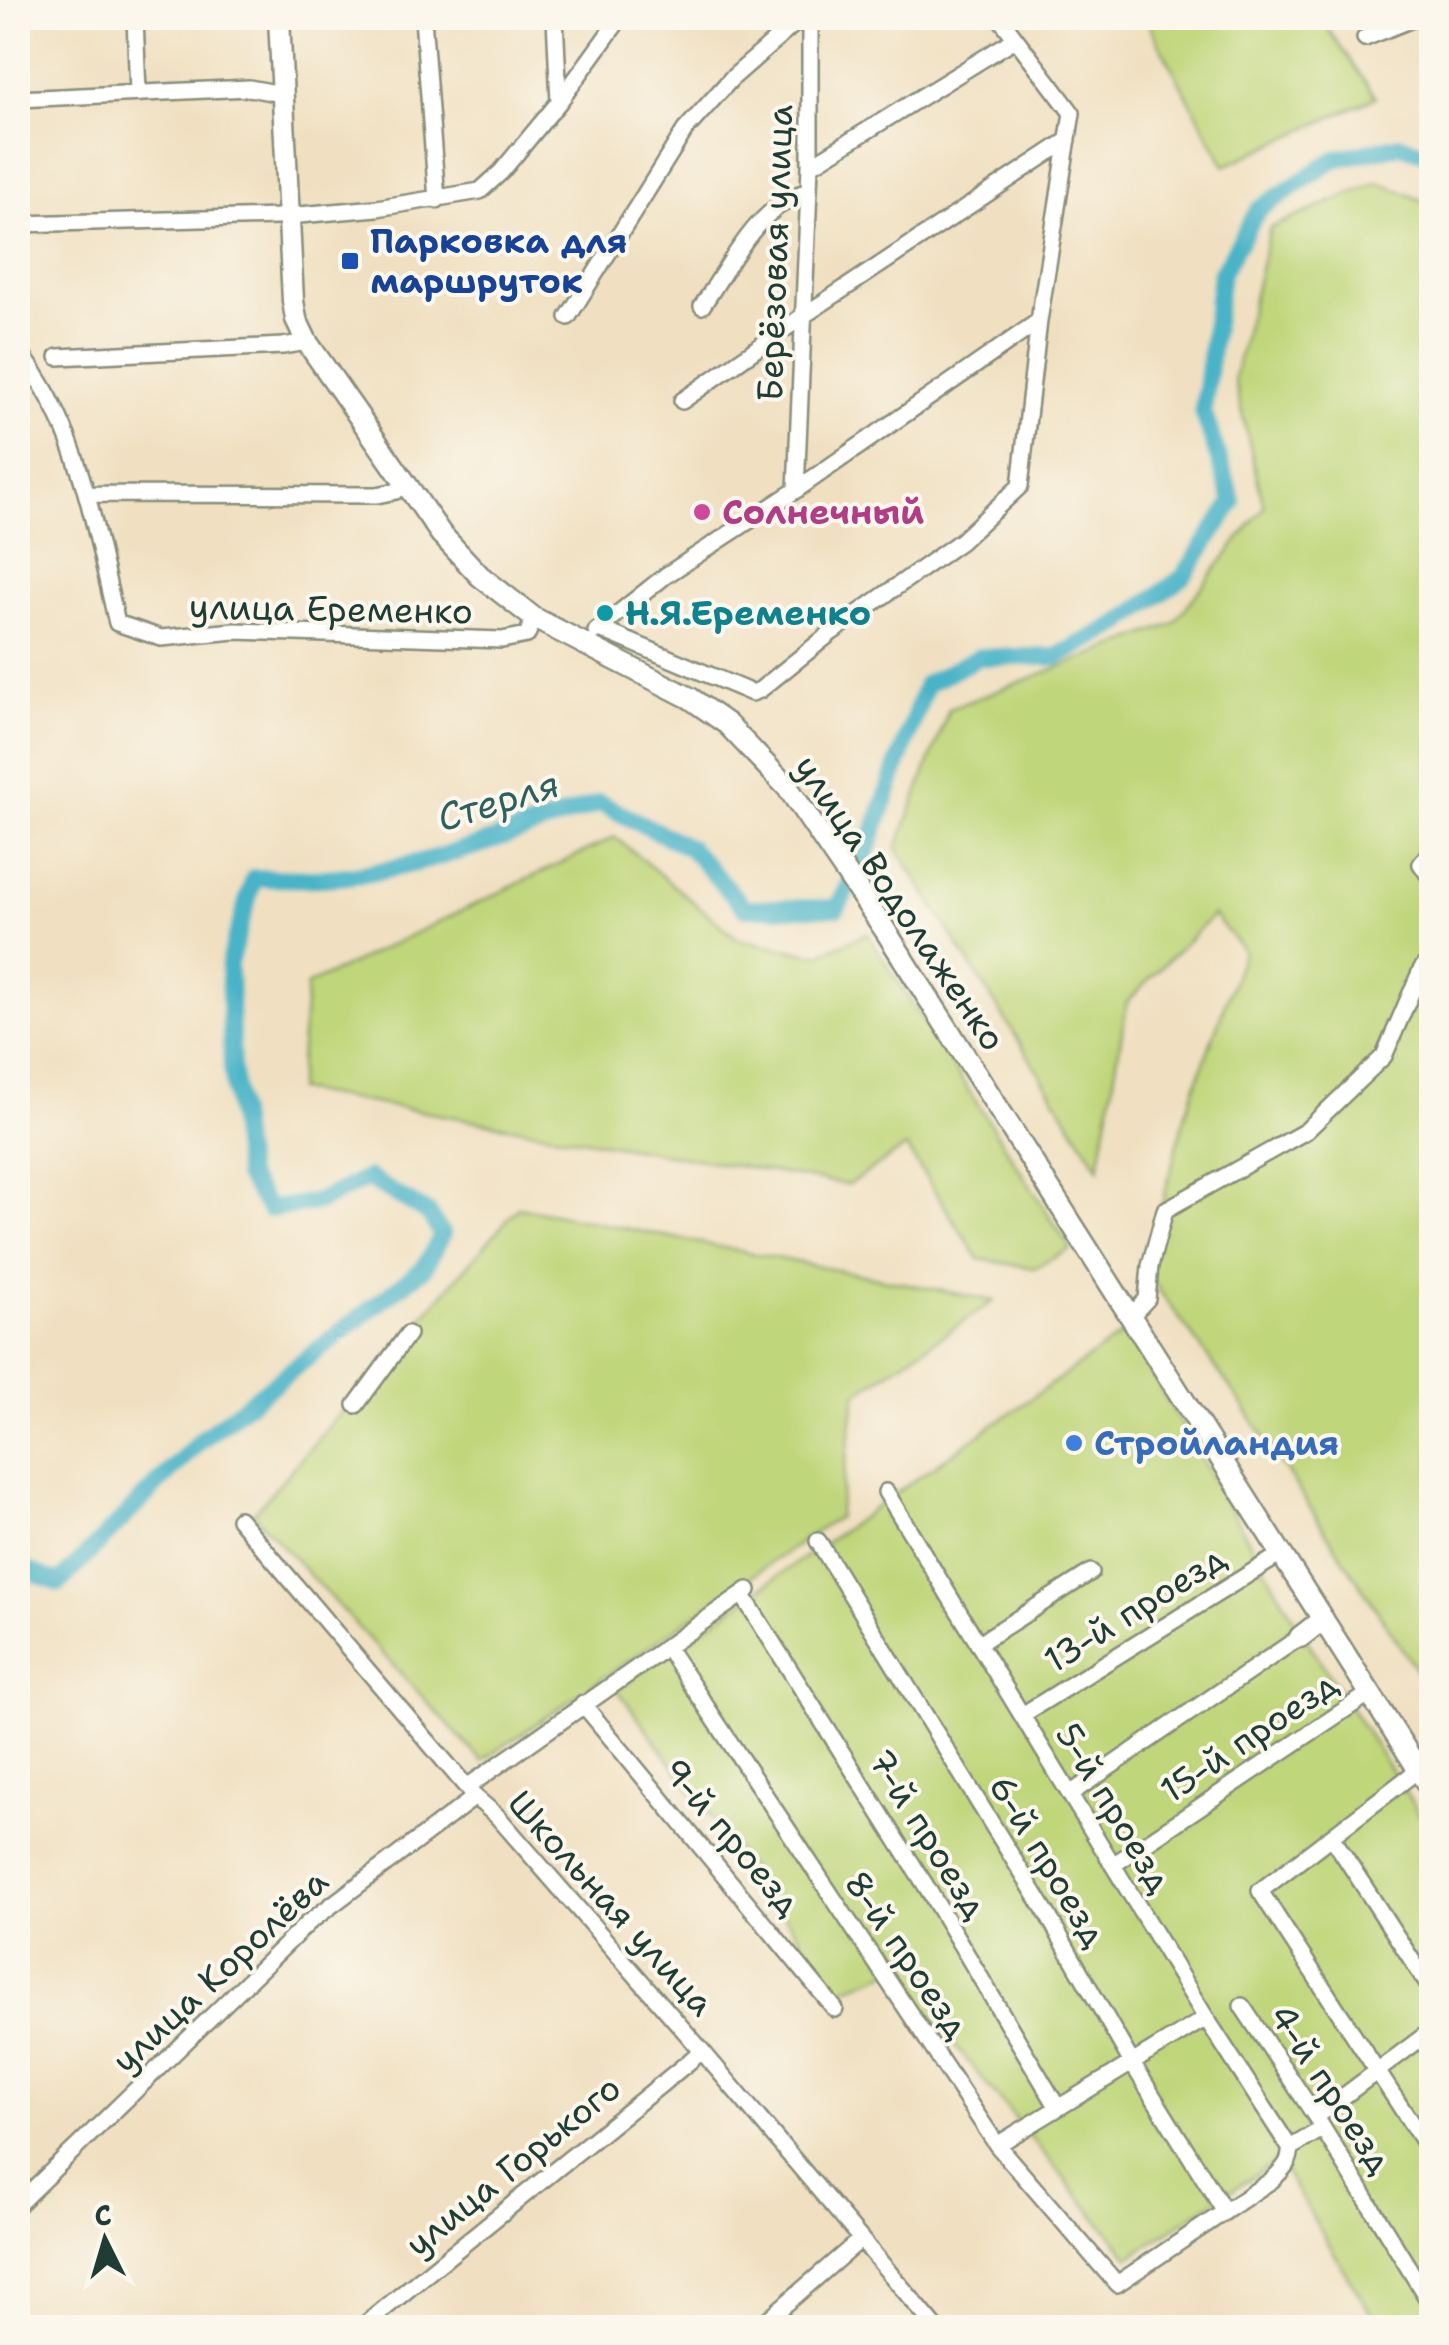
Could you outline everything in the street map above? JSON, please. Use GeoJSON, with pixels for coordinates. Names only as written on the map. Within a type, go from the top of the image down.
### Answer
{"type":"FeatureCollection","features":[{"type":"Feature","properties":{"kind":"main road","name":"улица Водолаженко"},"geometry":{"type":"LineString","coordinates":[[278,18],[293,301],[307,342],[441,534],[480,576],[534,618],[690,698],[727,724],[767,762],[886,930],[1432,1791]]}},
{"type":"Feature","properties":{"kind":"main road"},"geometry":{"type":"LineString","coordinates":[[1300,1637],[1323,1619]]}},
{"type":"Feature","properties":{"kind":"street"},"geometry":{"type":"LineString","coordinates":[[135,18],[138,94]]}},
{"type":"Feature","properties":{"kind":"street"},"geometry":{"type":"LineString","coordinates":[[423,18],[437,200]]}},
{"type":"Feature","properties":{"kind":"street"},"geometry":{"type":"LineString","coordinates":[[555,18],[559,102]]}},
{"type":"Feature","properties":{"kind":"street"},"geometry":{"type":"LineString","coordinates":[[18,224],[288,217],[437,200],[480,191],[501,172],[559,102],[620,18]]}},
{"type":"Feature","properties":{"kind":"street"},"geometry":{"type":"LineString","coordinates":[[568,317],[685,130],[731,79],[801,18]]}},
{"type":"Feature","properties":{"kind":"street","name":"Берёзовая улица"},"geometry":{"type":"LineString","coordinates":[[796,490],[810,166],[810,18]]}},
{"type":"Feature","properties":{"kind":"street"},"geometry":{"type":"LineString","coordinates":[[600,629],[752,693],[961,541],[1020,486],[1039,321],[1072,114],[1000,18]]}},
{"type":"Feature","properties":{"kind":"street"},"geometry":{"type":"LineString","coordinates":[[1365,38],[1415,18]]}},
{"type":"Feature","properties":{"kind":"street"},"geometry":{"type":"LineString","coordinates":[[810,166],[1015,39]]}},
{"type":"Feature","properties":{"kind":"street"},"geometry":{"type":"LineString","coordinates":[[18,99],[249,88],[282,94]]}},
{"type":"Feature","properties":{"kind":"street"},"geometry":{"type":"LineString","coordinates":[[682,401],[1068,140]]}},
{"type":"Feature","properties":{"kind":"street"},"geometry":{"type":"LineString","coordinates":[[702,306],[767,212],[794,195],[809,191]]}},
{"type":"Feature","properties":{"kind":"street"},"geometry":{"type":"LineString","coordinates":[[580,643],[665,576],[1039,321]]}},
{"type":"Feature","properties":{"kind":"street"},"geometry":{"type":"LineString","coordinates":[[58,357],[307,342]]}},
{"type":"Feature","properties":{"kind":"street"},"geometry":{"type":"LineString","coordinates":[[18,350],[35,371],[62,426],[87,494],[377,495],[406,484]]}},
{"type":"Feature","properties":{"kind":"street","name":"улица Еременко"},"geometry":{"type":"LineString","coordinates":[[87,494],[117,624],[161,638],[235,631],[502,640],[527,635],[534,618]]}},
{"type":"Feature","properties":{"kind":"street"},"geometry":{"type":"LineString","coordinates":[[1432,850],[1421,864],[1432,880]]}},
{"type":"Feature","properties":{"kind":"street"},"geometry":{"type":"LineString","coordinates":[[1130,1316],[1147,1299],[1150,1266],[1165,1210],[1306,1131],[1384,1056],[1421,970],[1432,956]]}},
{"type":"Feature","properties":{"kind":"street"},"geometry":{"type":"LineString","coordinates":[[356,1406],[408,1334]]}},
{"type":"Feature","properties":{"kind":"street","name":"5-й проезд"},"geometry":{"type":"LineString","coordinates":[[886,1492],[1290,2152]]}},
{"type":"Feature","properties":{"kind":"street","name":"Школьная улица"},"geometry":{"type":"LineString","coordinates":[[239,1519],[471,1792],[497,1816],[702,2051],[936,2328]]}},
{"type":"Feature","properties":{"kind":"street","name":"6-й проезд"},"geometry":{"type":"LineString","coordinates":[[818,1541],[1225,2212]]}},
{"type":"Feature","properties":{"kind":"street","name":"13-й проезд"},"geometry":{"type":"LineString","coordinates":[[1022,1715],[1280,1554]]}},
{"type":"Feature","properties":{"kind":"street"},"geometry":{"type":"LineString","coordinates":[[978,1644],[1091,1572]]}},
{"type":"Feature","properties":{"kind":"street","name":"улица Королёва"},"geometry":{"type":"LineString","coordinates":[[18,2204],[308,1923],[583,1704],[745,1592]]}},
{"type":"Feature","properties":{"kind":"street","name":"7-й проезд"},"geometry":{"type":"LineString","coordinates":[[745,1592],[1058,2108]]}},
{"type":"Feature","properties":{"kind":"street"},"geometry":{"type":"LineString","coordinates":[[1070,1794],[1300,1637]]}},
{"type":"Feature","properties":{"kind":"street","name":"8-й проезд"},"geometry":{"type":"LineString","coordinates":[[666,1646],[997,2144],[1118,2284],[1225,2212]]}},
{"type":"Feature","properties":{"kind":"street","name":"15-й проезд"},"geometry":{"type":"LineString","coordinates":[[1113,1864],[1370,1693]]}},
{"type":"Feature","properties":{"kind":"street","name":"9-й проезд"},"geometry":{"type":"LineString","coordinates":[[583,1704],[835,2009]]}},
{"type":"Feature","properties":{"kind":"street"},"geometry":{"type":"LineString","coordinates":[[1418,1770],[1260,1891],[1432,2155]]}},
{"type":"Feature","properties":{"kind":"street"},"geometry":{"type":"LineString","coordinates":[[1332,1838],[1432,1991]]}},
{"type":"Feature","properties":{"kind":"street","name":"4-й проезд"},"geometry":{"type":"LineString","coordinates":[[1242,2006],[1432,2306]]}},
{"type":"Feature","properties":{"kind":"street"},"geometry":{"type":"LineString","coordinates":[[997,2144],[1206,2018]]}},
{"type":"Feature","properties":{"kind":"street"},"geometry":{"type":"LineString","coordinates":[[1225,2212],[1272,2180],[1290,2152],[1319,2123],[1378,2070],[1432,2030]]}},
{"type":"Feature","properties":{"kind":"street","name":"улица Горького"},"geometry":{"type":"LineString","coordinates":[[362,2328],[502,2210],[568,2162],[702,2051]]}},
{"type":"Feature","properties":{"kind":"street"},"geometry":{"type":"LineString","coordinates":[[758,2328],[861,2239]]}},
{"type":"Feature","properties":{"kind":"green space"},"geometry":{"type":"Polygon","coordinates":[[[1159,18],[1320,18],[1376,97],[1225,166],[1148,23],[1159,18]]]}},
{"type":"Feature","properties":{"kind":"green space"},"geometry":{"type":"Polygon","coordinates":[[[1378,182],[1431,204],[1431,1693],[1243,1405],[1145,1271],[1186,1112],[1244,951],[1213,915],[1127,1002],[1099,1168],[897,848],[949,709],[1173,624],[1264,507],[1234,378],[1270,228],[1378,182]]]}},
{"type":"Feature","properties":{"kind":"green space"},"geometry":{"type":"Polygon","coordinates":[[[615,837],[738,939],[817,955],[867,933],[1071,1249],[1034,1268],[979,1259],[906,1147],[848,1185],[297,1090],[307,985],[615,837]]]}},
{"type":"Feature","properties":{"kind":"green space"},"geometry":{"type":"Polygon","coordinates":[[[518,1207],[994,1301],[856,1394],[838,1517],[482,1761],[253,1514],[518,1207]]]}},
{"type":"Feature","properties":{"kind":"green space"},"geometry":{"type":"Polygon","coordinates":[[[1127,1331],[1303,1634],[1431,1832],[1431,2327],[1379,2327],[1278,2160],[1129,2257],[893,1970],[840,1991],[617,1689],[1127,1331]]]}},
{"type":"Feature","properties":{"kind":"waterway","name":"Стерля"},"geometry":{"type":"LineString","coordinates":[[18,1567],[59,1583],[202,1439],[424,1268],[442,1235],[429,1214],[368,1178],[317,1202],[269,1209],[246,1176],[232,1068],[229,963],[254,878],[336,877],[410,865],[600,803],[690,848],[745,908],[837,908],[866,855],[926,684],[979,657],[1056,657],[1120,623],[1183,577],[1233,502],[1203,411],[1221,274],[1258,210],[1335,159],[1400,145],[1432,155]]}},
{"type":"Feature","properties":{"kind":"place","name":"Парковка для маршруток"},"geometry":{"type":"Point","coordinates":[350,261]}},
{"type":"Feature","properties":{"kind":"place","name":"Солнечный"},"geometry":{"type":"Point","coordinates":[702,512]}},
{"type":"Feature","properties":{"kind":"place","name":"Н.Я.Еременко"},"geometry":{"type":"Point","coordinates":[605,613]}},
{"type":"Feature","properties":{"kind":"place","name":"Стройландия"},"geometry":{"type":"Point","coordinates":[1074,1443]}}]}
